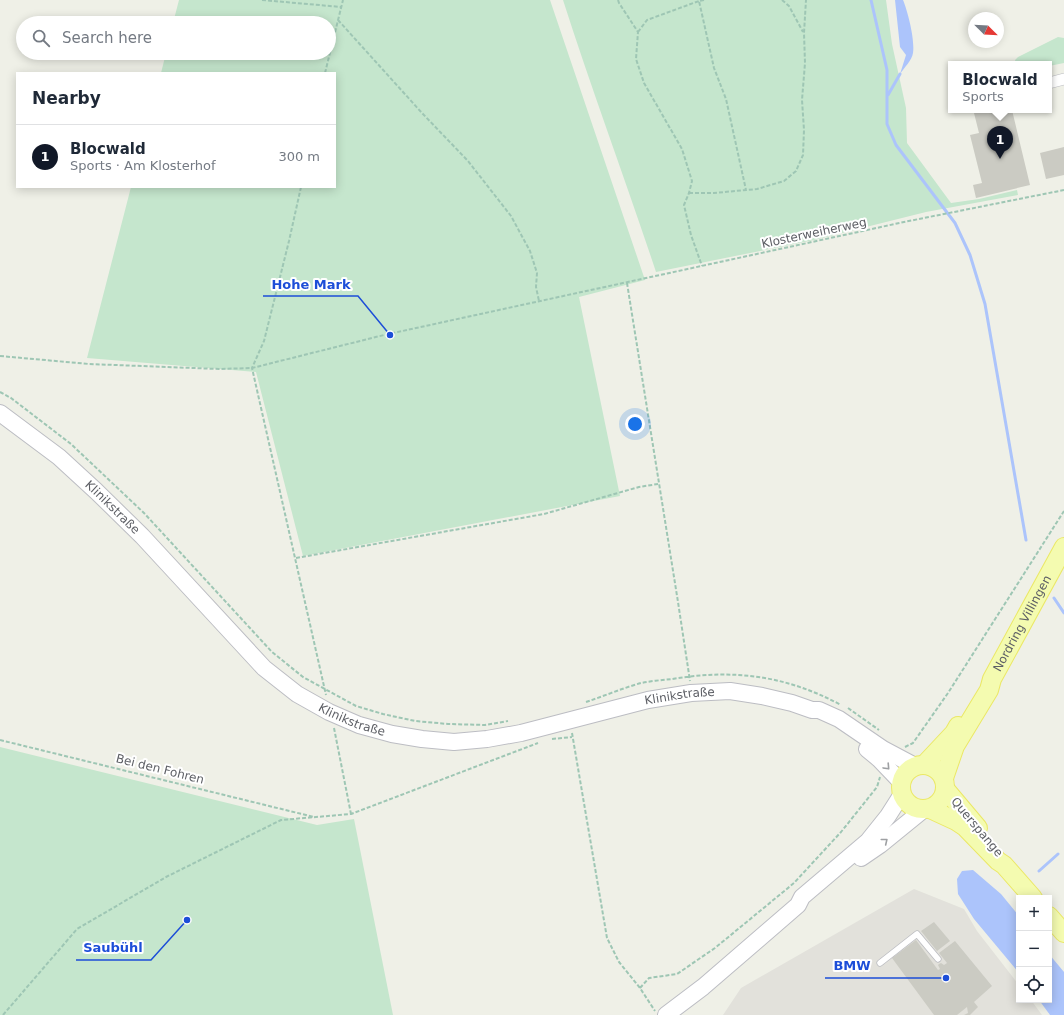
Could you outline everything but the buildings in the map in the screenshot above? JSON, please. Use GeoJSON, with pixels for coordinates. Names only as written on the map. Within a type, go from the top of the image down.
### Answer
{"type":"FeatureCollection","features":[{"type":"Feature","properties":{"kind":"main road","name":"Nordring Villingen"},"geometry":{"type":"LineString","coordinates":[[945,784],[955,746],[989,690],[992,679],[1064,547]]}},
{"type":"Feature","properties":{"kind":"main road","name":"Nordring Villingen"},"geometry":{"type":"LineString","coordinates":[[919,765],[954,733],[982,686],[992,679]]}},
{"type":"Feature","properties":{"kind":"main road"},"geometry":{"type":"LineString","coordinates":[[919,765],[936,768],[941,773],[945,784],[941,802],[926,809],[910,805],[905,800],[902,788],[904,776],[909,770],[919,765]]}},
{"type":"Feature","properties":{"kind":"main road","name":"Querspange"},"geometry":{"type":"LineString","coordinates":[[945,784],[965,814],[1004,857],[1004,865]]}},
{"type":"Feature","properties":{"kind":"main road","name":"Querspange"},"geometry":{"type":"LineString","coordinates":[[926,809],[956,821],[965,828],[998,861],[1004,865],[1030,895]]}},
{"type":"Feature","properties":{"kind":"main road"},"geometry":{"type":"LineString","coordinates":[[1052,919],[1064,933]]}},
{"type":"Feature","properties":{"kind":"street"},"geometry":{"type":"LineString","coordinates":[[1052,82],[1064,79]]}},
{"type":"Feature","properties":{"kind":"street","name":"Klinikstraße"},"geometry":{"type":"LineString","coordinates":[[0,412],[58,457],[101,496],[142,536],[264,668],[297,694],[329,712],[359,725],[392,734],[422,739],[454,742],[487,740],[521,733],[648,700],[691,694],[730,691],[762,696],[785,701],[812,710],[819,710],[839,719],[883,749],[919,765]]}},
{"type":"Feature","properties":{"kind":"street","name":"Klinikstraße"},"geometry":{"type":"LineString","coordinates":[[812,710],[815,715],[844,731],[879,759],[902,788]]}},
{"type":"Feature","properties":{"kind":"street"},"geometry":{"type":"LineString","coordinates":[[666,1015],[703,987],[798,905],[802,897],[868,841],[888,816],[902,788]]}},
{"type":"Feature","properties":{"kind":"street"},"geometry":{"type":"LineString","coordinates":[[798,905],[806,904],[860,859],[926,809]]}},
{"type":"Feature","properties":{"kind":"lane"},"geometry":{"type":"LineString","coordinates":[[880,963],[917,934],[938,959]]}},
{"type":"Feature","properties":{"kind":"path"},"geometry":{"type":"LineString","coordinates":[[262,0],[341,7]]}},
{"type":"Feature","properties":{"kind":"path"},"geometry":{"type":"LineString","coordinates":[[336,28],[343,0]]}},
{"type":"Feature","properties":{"kind":"path"},"geometry":{"type":"LineString","coordinates":[[618,0],[638,32]]}},
{"type":"Feature","properties":{"kind":"path"},"geometry":{"type":"LineString","coordinates":[[699,0],[714,68],[726,99],[746,190]]}},
{"type":"Feature","properties":{"kind":"path"},"geometry":{"type":"LineString","coordinates":[[702,266],[691,235],[684,205],[692,181],[682,149],[644,83],[636,59],[638,32],[647,20],[699,0],[704,0]]}},
{"type":"Feature","properties":{"kind":"path"},"geometry":{"type":"LineString","coordinates":[[782,0],[789,6],[804,33]]}},
{"type":"Feature","properties":{"kind":"path"},"geometry":{"type":"LineString","coordinates":[[689,193],[714,193],[757,189],[784,181],[796,171],[803,155],[804,130],[802,100],[806,0]]}},
{"type":"Feature","properties":{"kind":"path"},"geometry":{"type":"LineString","coordinates":[[338,20],[422,114],[468,161],[511,216],[530,251],[537,273],[536,287],[539,302]]}},
{"type":"Feature","properties":{"kind":"path"},"geometry":{"type":"LineString","coordinates":[[325,72],[328,60]]}},
{"type":"Feature","properties":{"kind":"path"},"geometry":{"type":"LineString","coordinates":[[301,188],[264,341],[252,368],[325,690]]}},
{"type":"Feature","properties":{"kind":"path","name":"Klosterweiherweg"},"geometry":{"type":"LineString","coordinates":[[0,356],[89,364],[219,369],[252,368],[384,335],[1064,190]]}},
{"type":"Feature","properties":{"kind":"path"},"geometry":{"type":"LineString","coordinates":[[627,283],[689,673]]}},
{"type":"Feature","properties":{"kind":"path"},"geometry":{"type":"LineString","coordinates":[[0,392],[11,398],[70,444],[144,513],[272,652],[303,677],[356,706],[382,714],[414,721],[486,725],[509,721]]}},
{"type":"Feature","properties":{"kind":"path"},"geometry":{"type":"LineString","coordinates":[[296,558],[544,514],[638,487],[658,484]]}},
{"type":"Feature","properties":{"kind":"path"},"geometry":{"type":"LineString","coordinates":[[900,750],[913,743],[948,693],[1064,511]]}},
{"type":"Feature","properties":{"kind":"path"},"geometry":{"type":"LineString","coordinates":[[546,740],[572,737],[608,938],[619,962],[640,988],[658,1015]]}},
{"type":"Feature","properties":{"kind":"path","name":"Bei den Fohren"},"geometry":{"type":"LineString","coordinates":[[0,740],[315,817]]}},
{"type":"Feature","properties":{"kind":"path"},"geometry":{"type":"LineString","coordinates":[[337,740],[351,814]]}},
{"type":"Feature","properties":{"kind":"path"},"geometry":{"type":"LineString","coordinates":[[3,1015],[77,929],[166,877],[281,820],[351,814],[539,742]]}},
{"type":"Feature","properties":{"kind":"path"},"geometry":{"type":"LineString","coordinates":[[640,988],[649,978],[676,974],[715,948],[794,883],[846,826],[876,787],[881,772]]}},
{"type":"Feature","properties":{"kind":"shaded area"},"geometry":{"type":"Polygon","coordinates":[[[914,889],[964,909],[977,931],[1016,981],[1016,1003],[1033,1003],[1042,1015],[723,1015],[741,988],[914,889]]]}},
{"type":"Feature","properties":{"kind":"green space"},"geometry":{"type":"Polygon","coordinates":[[[179,0],[550,0],[645,280],[579,297],[620,496],[303,556],[256,372],[87,358],[131,188],[336,188],[336,72],[161,72],[164,60],[336,60],[336,16],[175,16],[179,0]]]}},
{"type":"Feature","properties":{"kind":"green space"},"geometry":{"type":"Polygon","coordinates":[[[563,0],[886,0],[892,44],[906,108],[907,143],[951,203],[979,199],[1017,190],[1018,195],[926,212],[814,240],[656,272],[563,0]]]}},
{"type":"Feature","properties":{"kind":"green space"},"geometry":{"type":"Polygon","coordinates":[[[1058,37],[1064,38],[1064,63],[1052,65],[1052,61],[1015,61],[1018,57],[1058,37]]]}},
{"type":"Feature","properties":{"kind":"green space"},"geometry":{"type":"Polygon","coordinates":[[[0,747],[317,825],[354,819],[393,1015],[0,1015],[0,747]]]}},
{"type":"Feature","properties":{"kind":"water"},"geometry":{"type":"Polygon","coordinates":[[[895,0],[903,0],[909,19],[913,41],[912,56],[900,74],[906,55],[900,47],[895,0]]]}},
{"type":"Feature","properties":{"kind":"water"},"geometry":{"type":"Polygon","coordinates":[[[973,870],[1001,894],[1016,912],[1016,969],[974,919],[958,894],[957,879],[962,871],[973,870]]]}},
{"type":"Feature","properties":{"kind":"water"},"geometry":{"type":"Polygon","coordinates":[[[1052,958],[1064,972],[1064,1015],[1050,1015],[1041,1003],[1052,1003],[1052,958]]]}},
{"type":"Feature","properties":{"kind":"waterway"},"geometry":{"type":"LineString","coordinates":[[871,0],[887,70],[887,124],[896,145],[955,223],[970,255],[985,304],[1026,540]]}},
{"type":"Feature","properties":{"kind":"waterway"},"geometry":{"type":"LineString","coordinates":[[888,95],[900,74]]}},
{"type":"Feature","properties":{"kind":"waterway"},"geometry":{"type":"LineString","coordinates":[[1054,598],[1064,613]]}},
{"type":"Feature","properties":{"kind":"waterway"},"geometry":{"type":"LineString","coordinates":[[1039,871],[1058,854]]}},
{"type":"Feature","properties":{"kind":"place","name":"Blocwald"},"geometry":{"type":"Point","coordinates":[1000,159]}},
{"type":"Feature","properties":{"kind":"place","name":"Hohe Mark"},"geometry":{"type":"Point","coordinates":[390,335]}},
{"type":"Feature","properties":{"kind":"place","name":"Saubühl"},"geometry":{"type":"Point","coordinates":[187,920]}},
{"type":"Feature","properties":{"kind":"place","name":"BMW"},"geometry":{"type":"Point","coordinates":[946,978]}}]}
